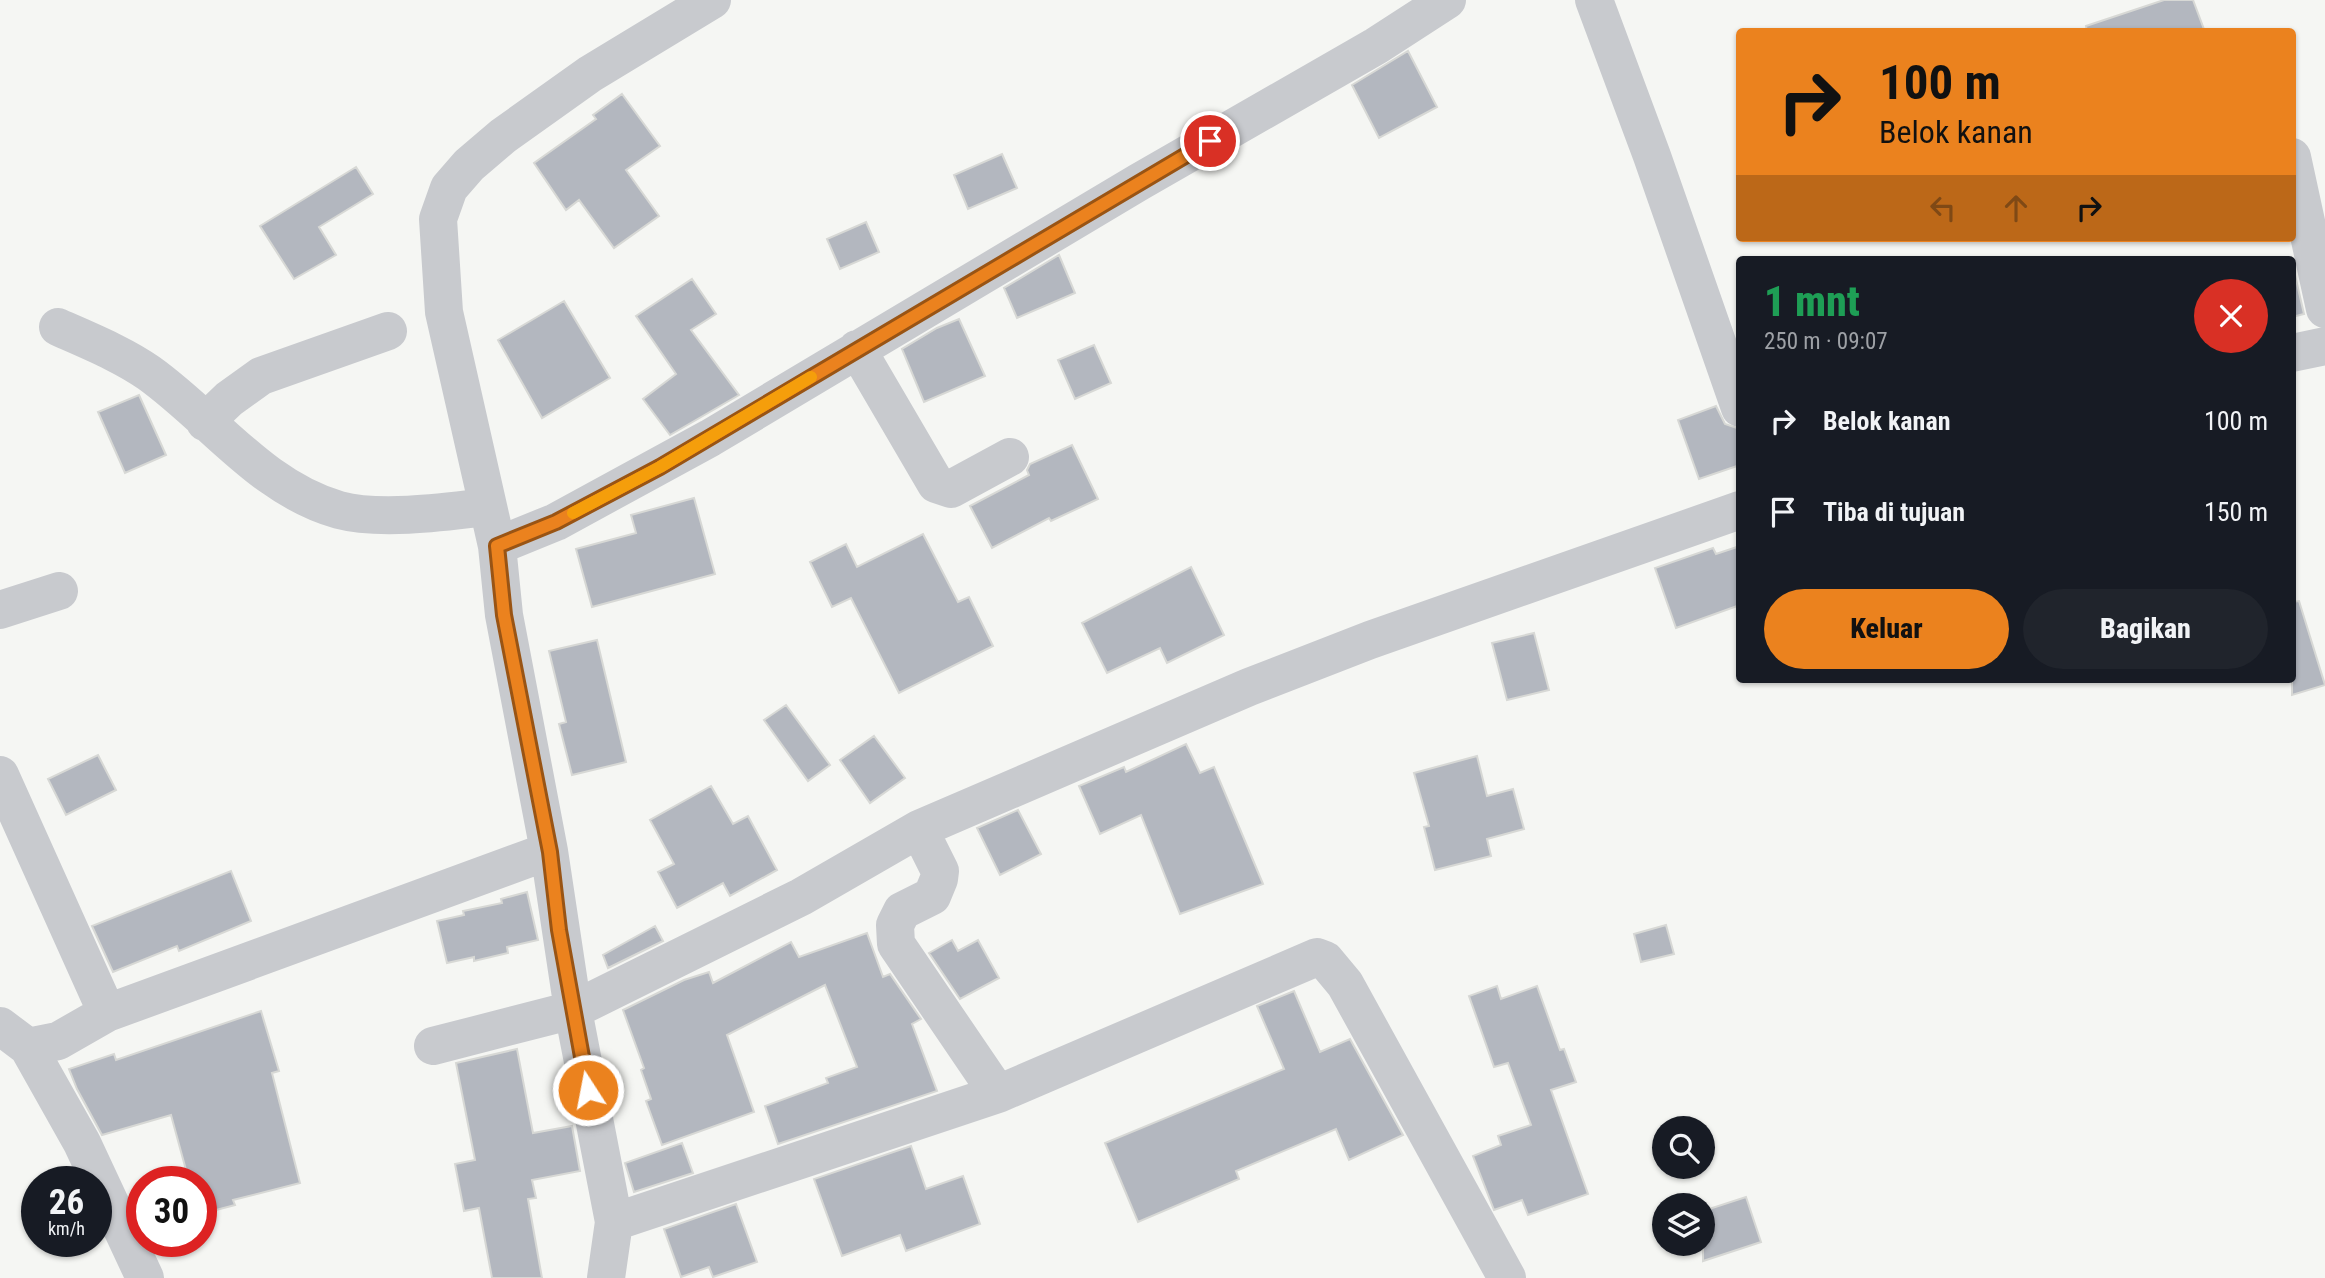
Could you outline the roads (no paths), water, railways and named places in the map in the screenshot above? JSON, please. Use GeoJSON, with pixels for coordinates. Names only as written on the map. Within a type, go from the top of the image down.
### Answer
{"type":"FeatureCollection","features":[{"type":"Feature","properties":{"kind":"street"},"geometry":{"type":"LineString","coordinates":[[606,1278],[614,1222],[573,1010],[550,852],[504,615],[497,546],[444,312],[438,219],[449,188],[469,165],[503,136],[590,74],[712,0]]}},
{"type":"Feature","properties":{"kind":"street"},"geometry":{"type":"LineString","coordinates":[[497,546],[556,522],[660,467],[1376,46],[1447,0]]}},
{"type":"Feature","properties":{"kind":"street"},"geometry":{"type":"LineString","coordinates":[[1594,0],[1736,397]]}},
{"type":"Feature","properties":{"kind":"street"},"geometry":{"type":"LineString","coordinates":[[2296,175],[2325,309]]}},
{"type":"Feature","properties":{"kind":"street"},"geometry":{"type":"LineString","coordinates":[[58,327],[149,373],[258,466],[297,493],[339,510],[372,516],[488,506]]}},
{"type":"Feature","properties":{"kind":"street"},"geometry":{"type":"LineString","coordinates":[[205,422],[229,399],[261,376],[388,331]]}},
{"type":"Feature","properties":{"kind":"street"},"geometry":{"type":"LineString","coordinates":[[2296,352],[2325,346]]}},
{"type":"Feature","properties":{"kind":"street"},"geometry":{"type":"LineString","coordinates":[[857,349],[936,484],[951,489],[1010,457]]}},
{"type":"Feature","properties":{"kind":"street"},"geometry":{"type":"LineString","coordinates":[[433,1046],[573,1010],[801,897],[919,829],[1249,687],[1370,640],[1736,511]]}},
{"type":"Feature","properties":{"kind":"street"},"geometry":{"type":"LineString","coordinates":[[0,610],[58,591]]}},
{"type":"Feature","properties":{"kind":"street"},"geometry":{"type":"LineString","coordinates":[[0,775],[107,1013]]}},
{"type":"Feature","properties":{"kind":"street"},"geometry":{"type":"LineString","coordinates":[[919,829],[940,871],[939,879],[932,896],[902,911],[895,925],[896,944],[998,1094]]}},
{"type":"Feature","properties":{"kind":"street"},"geometry":{"type":"LineString","coordinates":[[14,1036],[58,1041],[107,1013],[550,852]]}},
{"type":"Feature","properties":{"kind":"street"},"geometry":{"type":"LineString","coordinates":[[614,1222],[998,1094],[1317,957],[1325,960],[1345,984],[1507,1278]]}},
{"type":"Feature","properties":{"kind":"street"},"geometry":{"type":"LineString","coordinates":[[14,1036],[82,1143],[145,1278]]}}]}
